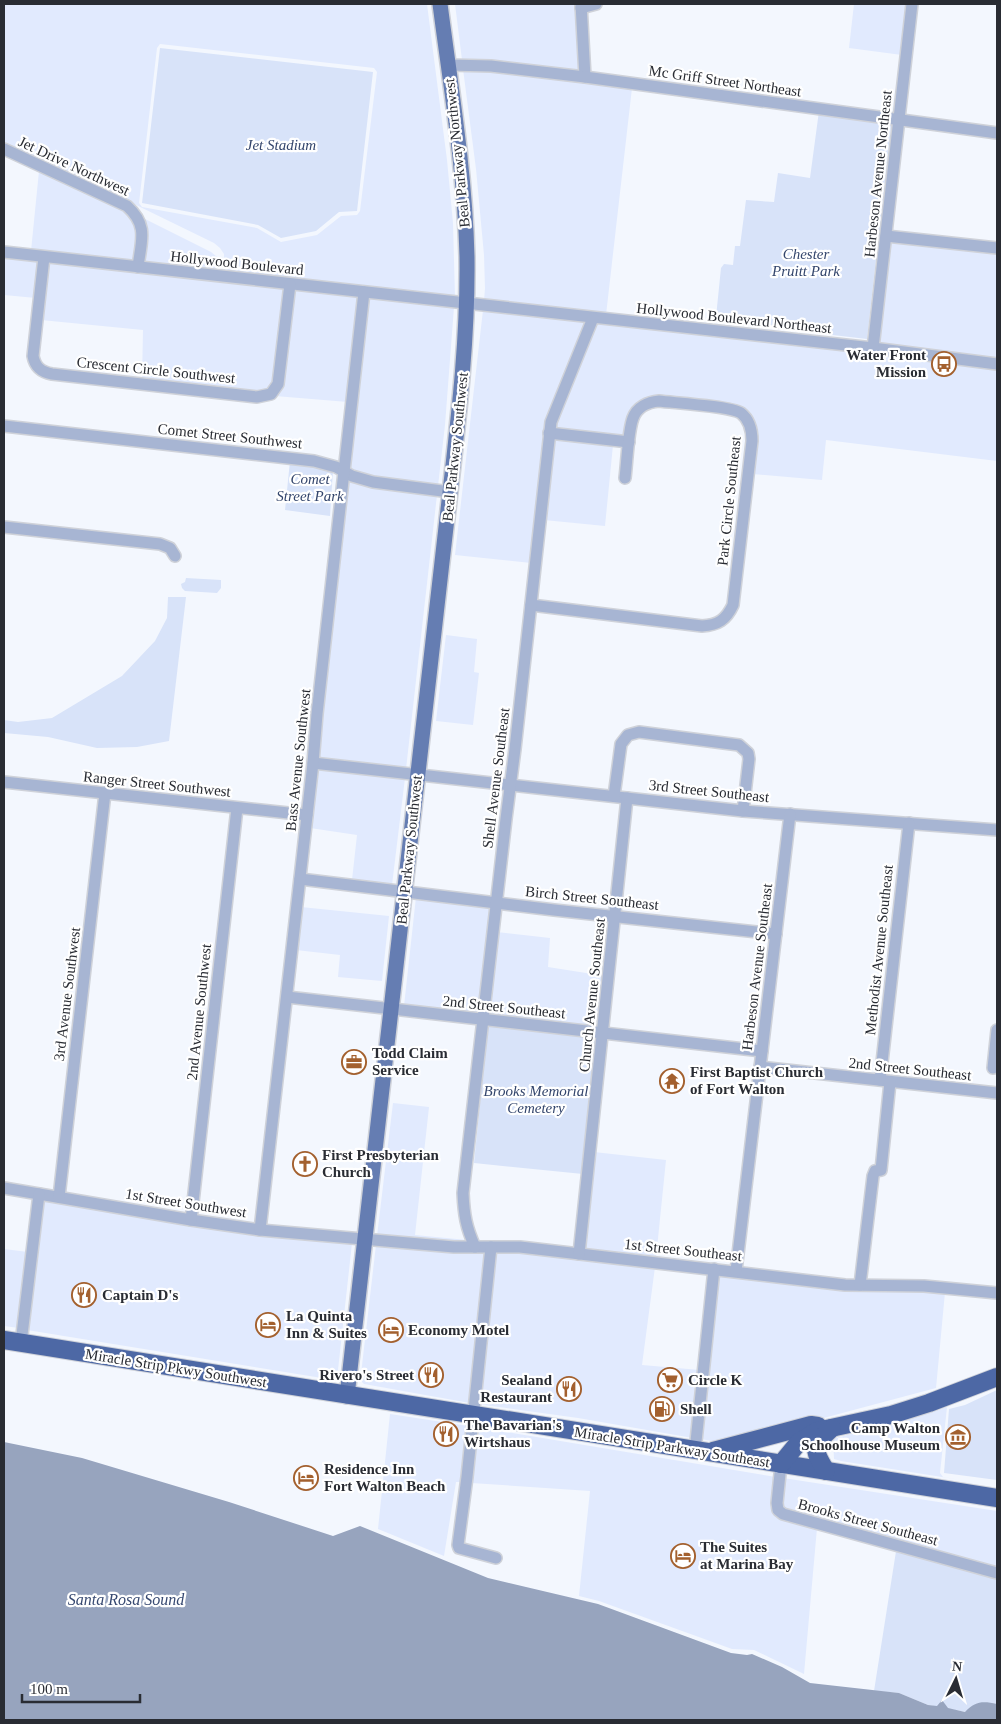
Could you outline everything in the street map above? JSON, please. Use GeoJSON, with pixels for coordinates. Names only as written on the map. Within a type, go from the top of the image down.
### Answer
{"type":"FeatureCollection","features":[{"type":"Feature","properties":{"kind":"highway","name":"Miracle Strip Pkwy Southwest"},"geometry":{"type":"LineString","coordinates":[[12,1341],[347,1396]]}},
{"type":"Feature","properties":{"kind":"highway"},"geometry":{"type":"LineString","coordinates":[[781,1464],[804,1439],[817,1431],[891,1415],[997,1378]]}},
{"type":"Feature","properties":{"kind":"highway","name":"Miracle Strip Parkway Southeast"},"geometry":{"type":"LineString","coordinates":[[347,1396],[997,1498]]}},
{"type":"Feature","properties":{"kind":"highway"},"geometry":{"type":"LineString","coordinates":[[701,1452],[811,1425],[834,1427]]}},
{"type":"Feature","properties":{"kind":"highway"},"geometry":{"type":"LineString","coordinates":[[826,1471],[818,1458],[816,1445],[834,1427]]}},
{"type":"Feature","properties":{"kind":"main road","name":"Beal Parkway Northwest"},"geometry":{"type":"LineString","coordinates":[[440,4],[466,222],[466,304]]}},
{"type":"Feature","properties":{"kind":"main road","name":"Beal Parkway Southwest"},"geometry":{"type":"LineString","coordinates":[[347,1396],[463,377],[466,304]]}},
{"type":"Feature","properties":{"kind":"street"},"geometry":{"type":"LineString","coordinates":[[585,77],[581,6],[596,4]]}},
{"type":"Feature","properties":{"kind":"street","name":"Harbeson Avenue Northeast"},"geometry":{"type":"LineString","coordinates":[[873,348],[912,4]]}},
{"type":"Feature","properties":{"kind":"street","name":"Mc Griff Street Northeast"},"geometry":{"type":"LineString","coordinates":[[448,65],[491,66],[585,77],[997,133]]}},
{"type":"Feature","properties":{"kind":"street","name":"Jet Drive Northwest"},"geometry":{"type":"LineString","coordinates":[[4,149],[127,206],[135,214],[142,226],[138,267]]}},
{"type":"Feature","properties":{"kind":"street"},"geometry":{"type":"LineString","coordinates":[[886,236],[997,248]]}},
{"type":"Feature","properties":{"kind":"street","name":"Hollywood Boulevard"},"geometry":{"type":"LineString","coordinates":[[4,252],[466,304]]}},
{"type":"Feature","properties":{"kind":"street","name":"Crescent Circle Southwest"},"geometry":{"type":"LineString","coordinates":[[44,257],[33,356],[40,370],[52,374],[257,397],[271,394],[278,384],[290,284]]}},
{"type":"Feature","properties":{"kind":"street","name":"Bass Avenue Southwest"},"geometry":{"type":"LineString","coordinates":[[260,1230],[364,292]]}},
{"type":"Feature","properties":{"kind":"street","name":"Hollywood Boulevard Northeast"},"geometry":{"type":"LineString","coordinates":[[466,304],[873,348],[997,364]]}},
{"type":"Feature","properties":{"kind":"street","name":"Shell Avenue Southeast"},"geometry":{"type":"LineString","coordinates":[[475,1247],[466,1229],[463,1193],[551,422],[593,318]]}},
{"type":"Feature","properties":{"kind":"street","name":"Park Circle Southeast"},"geometry":{"type":"LineString","coordinates":[[531,605],[702,626],[712,626],[720,622],[729,613],[733,605],[752,441],[752,431],[747,420],[740,413],[728,409],[652,401],[641,407],[633,417],[625,478]]}},
{"type":"Feature","properties":{"kind":"street","name":"Comet Street Southwest"},"geometry":{"type":"LineString","coordinates":[[4,426],[314,460],[336,467],[352,476],[373,482],[450,492]]}},
{"type":"Feature","properties":{"kind":"street"},"geometry":{"type":"LineString","coordinates":[[550,433],[629,442]]}},
{"type":"Feature","properties":{"kind":"street"},"geometry":{"type":"LineString","coordinates":[[4,527],[160,544],[170,548],[175,556]]}},
{"type":"Feature","properties":{"kind":"street"},"geometry":{"type":"LineString","coordinates":[[614,796],[621,744],[628,735],[639,732],[739,745],[748,753],[749,759],[744,811]]}},
{"type":"Feature","properties":{"kind":"street","name":"3rd Street Southeast"},"geometry":{"type":"LineString","coordinates":[[313,763],[744,811],[997,830]]}},
{"type":"Feature","properties":{"kind":"street","name":"Ranger Street Southwest"},"geometry":{"type":"LineString","coordinates":[[4,782],[307,815]]}},
{"type":"Feature","properties":{"kind":"street","name":"3rd Avenue Southwest"},"geometry":{"type":"LineString","coordinates":[[59,1197],[105,793]]}},
{"type":"Feature","properties":{"kind":"street","name":"Church Avenue Southeast"},"geometry":{"type":"LineString","coordinates":[[579,1254],[627,798]]}},
{"type":"Feature","properties":{"kind":"street","name":"2nd Avenue Southwest"},"geometry":{"type":"LineString","coordinates":[[191,1220],[237,808]]}},
{"type":"Feature","properties":{"kind":"street","name":"Harbeson Avenue Southeast"},"geometry":{"type":"LineString","coordinates":[[736,1271],[790,814]]}},
{"type":"Feature","properties":{"kind":"street","name":"Methodist Avenue Southeast"},"geometry":{"type":"LineString","coordinates":[[860,1285],[873,1176],[875,1171],[881,1170],[885,1081],[909,823]]}},
{"type":"Feature","properties":{"kind":"street","name":"Birch Street Southeast"},"geometry":{"type":"LineString","coordinates":[[300,879],[776,934]]}},
{"type":"Feature","properties":{"kind":"street","name":"2nd Street Southeast"},"geometry":{"type":"LineString","coordinates":[[287,997],[762,1051]]}},
{"type":"Feature","properties":{"kind":"street"},"geometry":{"type":"LineString","coordinates":[[993,1068],[997,1030]]}},
{"type":"Feature","properties":{"kind":"street","name":"2nd Street Southeast"},"geometry":{"type":"LineString","coordinates":[[760,1067],[997,1093]]}},
{"type":"Feature","properties":{"kind":"street","name":"1st Street Southwest"},"geometry":{"type":"LineString","coordinates":[[4,1188],[260,1230],[365,1240]]}},
{"type":"Feature","properties":{"kind":"street"},"geometry":{"type":"LineString","coordinates":[[12,1341],[39,1194]]}},
{"type":"Feature","properties":{"kind":"street","name":"1st Street Southeast"},"geometry":{"type":"LineString","coordinates":[[365,1240],[436,1246],[520,1247],[860,1285],[924,1286],[996,1293]]}},
{"type":"Feature","properties":{"kind":"street"},"geometry":{"type":"LineString","coordinates":[[491,1247],[458,1545],[459,1548],[465,1551],[496,1558]]}},
{"type":"Feature","properties":{"kind":"street"},"geometry":{"type":"LineString","coordinates":[[701,1452],[714,1269]]}},
{"type":"Feature","properties":{"kind":"street","name":"Brooks Street Southeast"},"geometry":{"type":"LineString","coordinates":[[781,1464],[776,1503],[778,1510],[783,1514],[997,1572]]}},
{"type":"Feature","properties":{"kind":"shaded area"},"geometry":{"type":"Polygon","coordinates":[[[4,4],[427,4],[453,223],[455,298],[224,272],[224,254],[214,243],[4,144],[4,4]],[[160,44],[157,48],[139,203],[142,207],[257,228],[281,242],[317,235],[341,216],[357,215],[360,211],[377,72],[374,68],[160,44]]]}},
{"type":"Feature","properties":{"kind":"shaded area"},"geometry":{"type":"Polygon","coordinates":[[[455,4],[577,4],[581,72],[491,61],[462,60],[455,4]]]}},
{"type":"Feature","properties":{"kind":"shaded area"},"geometry":{"type":"Polygon","coordinates":[[[854,4],[908,4],[902,55],[849,48],[854,4]]]}},
{"type":"Feature","properties":{"kind":"shaded area"},"geometry":{"type":"Polygon","coordinates":[[[463,69],[632,88],[606,315],[484,301],[484,255],[476,169],[463,69]]]}},
{"type":"Feature","properties":{"kind":"shaded area"},"geometry":{"type":"Polygon","coordinates":[[[39,171],[129,211],[211,252],[217,257],[217,271],[31,251],[39,171]]]}},
{"type":"Feature","properties":{"kind":"shaded area"},"geometry":{"type":"Polygon","coordinates":[[[889,241],[997,253],[997,360],[877,344],[889,241]]]}},
{"type":"Feature","properties":{"kind":"shaded area"},"geometry":{"type":"Polygon","coordinates":[[[4,257],[40,261],[36,298],[4,295],[4,257]]]}},
{"type":"Feature","properties":{"kind":"shaded area"},"geometry":{"type":"Polygon","coordinates":[[[47,262],[285,288],[274,383],[269,390],[257,392],[142,379],[143,330],[41,320],[47,262]]]}},
{"type":"Feature","properties":{"kind":"shaded area"},"geometry":{"type":"Polygon","coordinates":[[[293,289],[360,296],[348,402],[275,396],[293,289]]]}},
{"type":"Feature","properties":{"kind":"shaded area"},"geometry":{"type":"Polygon","coordinates":[[[368,297],[454,307],[445,425],[438,486],[374,477],[348,469],[368,297]]]}},
{"type":"Feature","properties":{"kind":"shaded area"},"geometry":{"type":"Polygon","coordinates":[[[483,310],[587,322],[554,400],[531,563],[455,555],[483,310]]]}},
{"type":"Feature","properties":{"kind":"shaded area"},"geometry":{"type":"Polygon","coordinates":[[[595,323],[872,353],[997,369],[997,461],[826,440],[822,480],[752,474],[750,417],[652,397],[626,437],[554,429],[595,323]]]}},
{"type":"Feature","properties":{"kind":"shaded area"},"geometry":{"type":"Polygon","coordinates":[[[553,438],[613,445],[605,526],[544,520],[553,438]]]}},
{"type":"Feature","properties":{"kind":"shaded area"},"geometry":{"type":"Polygon","coordinates":[[[347,479],[437,495],[406,769],[318,759],[347,479]]]}},
{"type":"Feature","properties":{"kind":"shaded area"},"geometry":{"type":"Polygon","coordinates":[[[446,635],[477,639],[474,672],[479,673],[473,725],[436,721],[446,635]]]}},
{"type":"Feature","properties":{"kind":"shaded area"},"geometry":{"type":"Polygon","coordinates":[[[317,768],[405,778],[392,885],[352,880],[357,835],[310,828],[317,768]]]}},
{"type":"Feature","properties":{"kind":"shaded area"},"geometry":{"type":"Polygon","coordinates":[[[416,897],[492,907],[480,1015],[404,1006],[416,897]]]}},
{"type":"Feature","properties":{"kind":"shaded area"},"geometry":{"type":"Polygon","coordinates":[[[301,907],[389,916],[382,981],[338,977],[340,955],[296,950],[301,907]]]}},
{"type":"Feature","properties":{"kind":"shaded area"},"geometry":{"type":"Polygon","coordinates":[[[497,932],[550,938],[548,967],[605,976],[600,1028],[488,1016],[497,932]]]}},
{"type":"Feature","properties":{"kind":"shaded area"},"geometry":{"type":"Polygon","coordinates":[[[393,1103],[429,1107],[415,1235],[467,1240],[468,1242],[377,1236],[393,1103]]]}},
{"type":"Feature","properties":{"kind":"shaded area"},"geometry":{"type":"Polygon","coordinates":[[[594,1152],[666,1160],[656,1258],[584,1250],[594,1152]]]}},
{"type":"Feature","properties":{"kind":"shaded area"},"geometry":{"type":"Polygon","coordinates":[[[43,1199],[352,1243],[338,1370],[335,1376],[329,1379],[322,1378],[27,1330],[43,1199]]]}},
{"type":"Feature","properties":{"kind":"shaded area"},"geometry":{"type":"Polygon","coordinates":[[[376,1245],[472,1251],[473,1253],[487,1251],[470,1403],[364,1384],[362,1382],[361,1374],[376,1245]]]}},
{"type":"Feature","properties":{"kind":"shaded area"},"geometry":{"type":"Polygon","coordinates":[[[4,1249],[28,1252],[19,1328],[4,1326],[4,1249]]]}},
{"type":"Feature","properties":{"kind":"shaded area"},"geometry":{"type":"Polygon","coordinates":[[[495,1251],[655,1267],[642,1365],[700,1370],[693,1438],[578,1418],[478,1404],[495,1251]]]}},
{"type":"Feature","properties":{"kind":"shaded area"},"geometry":{"type":"Polygon","coordinates":[[[718,1274],[945,1292],[936,1388],[816,1420],[717,1442],[701,1439],[718,1274]]]}},
{"type":"Feature","properties":{"kind":"shaded area"},"geometry":{"type":"Polygon","coordinates":[[[947,1407],[940,1473],[943,1477],[961,1480],[834,1459],[833,1439],[947,1407]]]}},
{"type":"Feature","properties":{"kind":"shaded area"},"geometry":{"type":"Polygon","coordinates":[[[390,1414],[468,1426],[463,1482],[456,1482],[444,1556],[378,1529],[390,1414]]]}},
{"type":"Feature","properties":{"kind":"shaded area"},"geometry":{"type":"Polygon","coordinates":[[[476,1427],[776,1477],[773,1502],[817,1528],[804,1674],[754,1650],[732,1649],[599,1601],[579,1596],[590,1491],[471,1483],[476,1427]]]}},
{"type":"Feature","properties":{"kind":"shaded area"},"geometry":{"type":"Polygon","coordinates":[[[783,1478],[997,1511],[997,1568],[785,1510],[781,1503],[783,1478]]]}},
{"type":"Feature","properties":{"kind":"green space","name":"Jet Stadium"},"geometry":{"type":"Polygon","coordinates":[[[160,48],[373,72],[357,211],[339,212],[316,231],[281,238],[258,225],[142,203],[160,48]]]}},
{"type":"Feature","properties":{"kind":"green space","name":"Chester Pruitt Park"},"geometry":{"type":"Polygon","coordinates":[[[819,111],[884,120],[891,126],[867,339],[721,322],[716,317],[721,268],[724,264],[733,265],[735,246],[740,246],[746,200],[774,202],[778,173],[810,178],[819,111]]]}},
{"type":"Feature","properties":{"kind":"green space","name":"Comet Street Park"},"geometry":{"type":"Polygon","coordinates":[[[290,461],[333,470],[330,516],[285,510],[290,461]]]}},
{"type":"Feature","properties":{"kind":"green space"},"geometry":{"type":"Polygon","coordinates":[[[186,578],[221,580],[221,588],[217,593],[185,591],[181,584],[185,582],[186,578]]]}},
{"type":"Feature","properties":{"kind":"green space"},"geometry":{"type":"Polygon","coordinates":[[[168,597],[186,597],[169,741],[137,747],[97,748],[48,737],[4,733],[4,720],[18,722],[52,718],[122,676],[155,641],[167,618],[168,597]]]}},
{"type":"Feature","properties":{"kind":"green space","name":"Brooks Memorial Cemetery"},"geometry":{"type":"Polygon","coordinates":[[[488,1025],[597,1036],[583,1174],[474,1163],[488,1025]]]}},
{"type":"Feature","properties":{"kind":"green space"},"geometry":{"type":"Polygon","coordinates":[[[997,1390],[997,1480],[944,1473],[949,1409],[965,1405],[997,1390]]]}},
{"type":"Feature","properties":{"kind":"green space"},"geometry":{"type":"Polygon","coordinates":[[[897,1545],[997,1573],[997,1704],[980,1703],[969,1708],[966,1712],[928,1705],[899,1693],[874,1691],[897,1545]]]}},
{"type":"Feature","properties":{"kind":"water","name":"Santa Rosa Sound"},"geometry":{"type":"Polygon","coordinates":[[[4,1442],[82,1458],[229,1502],[333,1536],[360,1526],[488,1578],[598,1604],[731,1653],[752,1654],[782,1667],[810,1683],[899,1693],[928,1705],[937,1706],[942,1700],[948,1708],[965,1712],[972,1706],[980,1703],[997,1704],[997,1720],[4,1720],[4,1442]]]}},
{"type":"Feature","properties":{"kind":"place","name":"Water Front Mission"},"geometry":{"type":"Point","coordinates":[944,364]}},
{"type":"Feature","properties":{"kind":"place","name":"Todd Claim Service"},"geometry":{"type":"Point","coordinates":[354,1062]}},
{"type":"Feature","properties":{"kind":"place","name":"First Baptist Church of Fort Walton"},"geometry":{"type":"Point","coordinates":[672,1081]}},
{"type":"Feature","properties":{"kind":"place","name":"First Presbyterian Church"},"geometry":{"type":"Point","coordinates":[305,1164]}},
{"type":"Feature","properties":{"kind":"place","name":"Captain D's"},"geometry":{"type":"Point","coordinates":[84,1295]}},
{"type":"Feature","properties":{"kind":"place","name":"La Quinta Inn & Suites"},"geometry":{"type":"Point","coordinates":[268,1325]}},
{"type":"Feature","properties":{"kind":"place","name":"Economy Motel"},"geometry":{"type":"Point","coordinates":[391,1330]}},
{"type":"Feature","properties":{"kind":"place","name":"Rivero's Street"},"geometry":{"type":"Point","coordinates":[431,1375]}},
{"type":"Feature","properties":{"kind":"place","name":"Circle K"},"geometry":{"type":"Point","coordinates":[670,1380]}},
{"type":"Feature","properties":{"kind":"place","name":"Sealand Restaurant"},"geometry":{"type":"Point","coordinates":[569,1389]}},
{"type":"Feature","properties":{"kind":"place","name":"Shell"},"geometry":{"type":"Point","coordinates":[662,1409]}},
{"type":"Feature","properties":{"kind":"place","name":"The Bavarian's Wirtshaus"},"geometry":{"type":"Point","coordinates":[446,1434]}},
{"type":"Feature","properties":{"kind":"place","name":"Camp Walton Schoolhouse Museum"},"geometry":{"type":"Point","coordinates":[958,1437]}},
{"type":"Feature","properties":{"kind":"place","name":"Residence Inn Fort Walton Beach"},"geometry":{"type":"Point","coordinates":[306,1478]}},
{"type":"Feature","properties":{"kind":"place","name":"The Suites at Marina Bay"},"geometry":{"type":"Point","coordinates":[683,1556]}}]}
